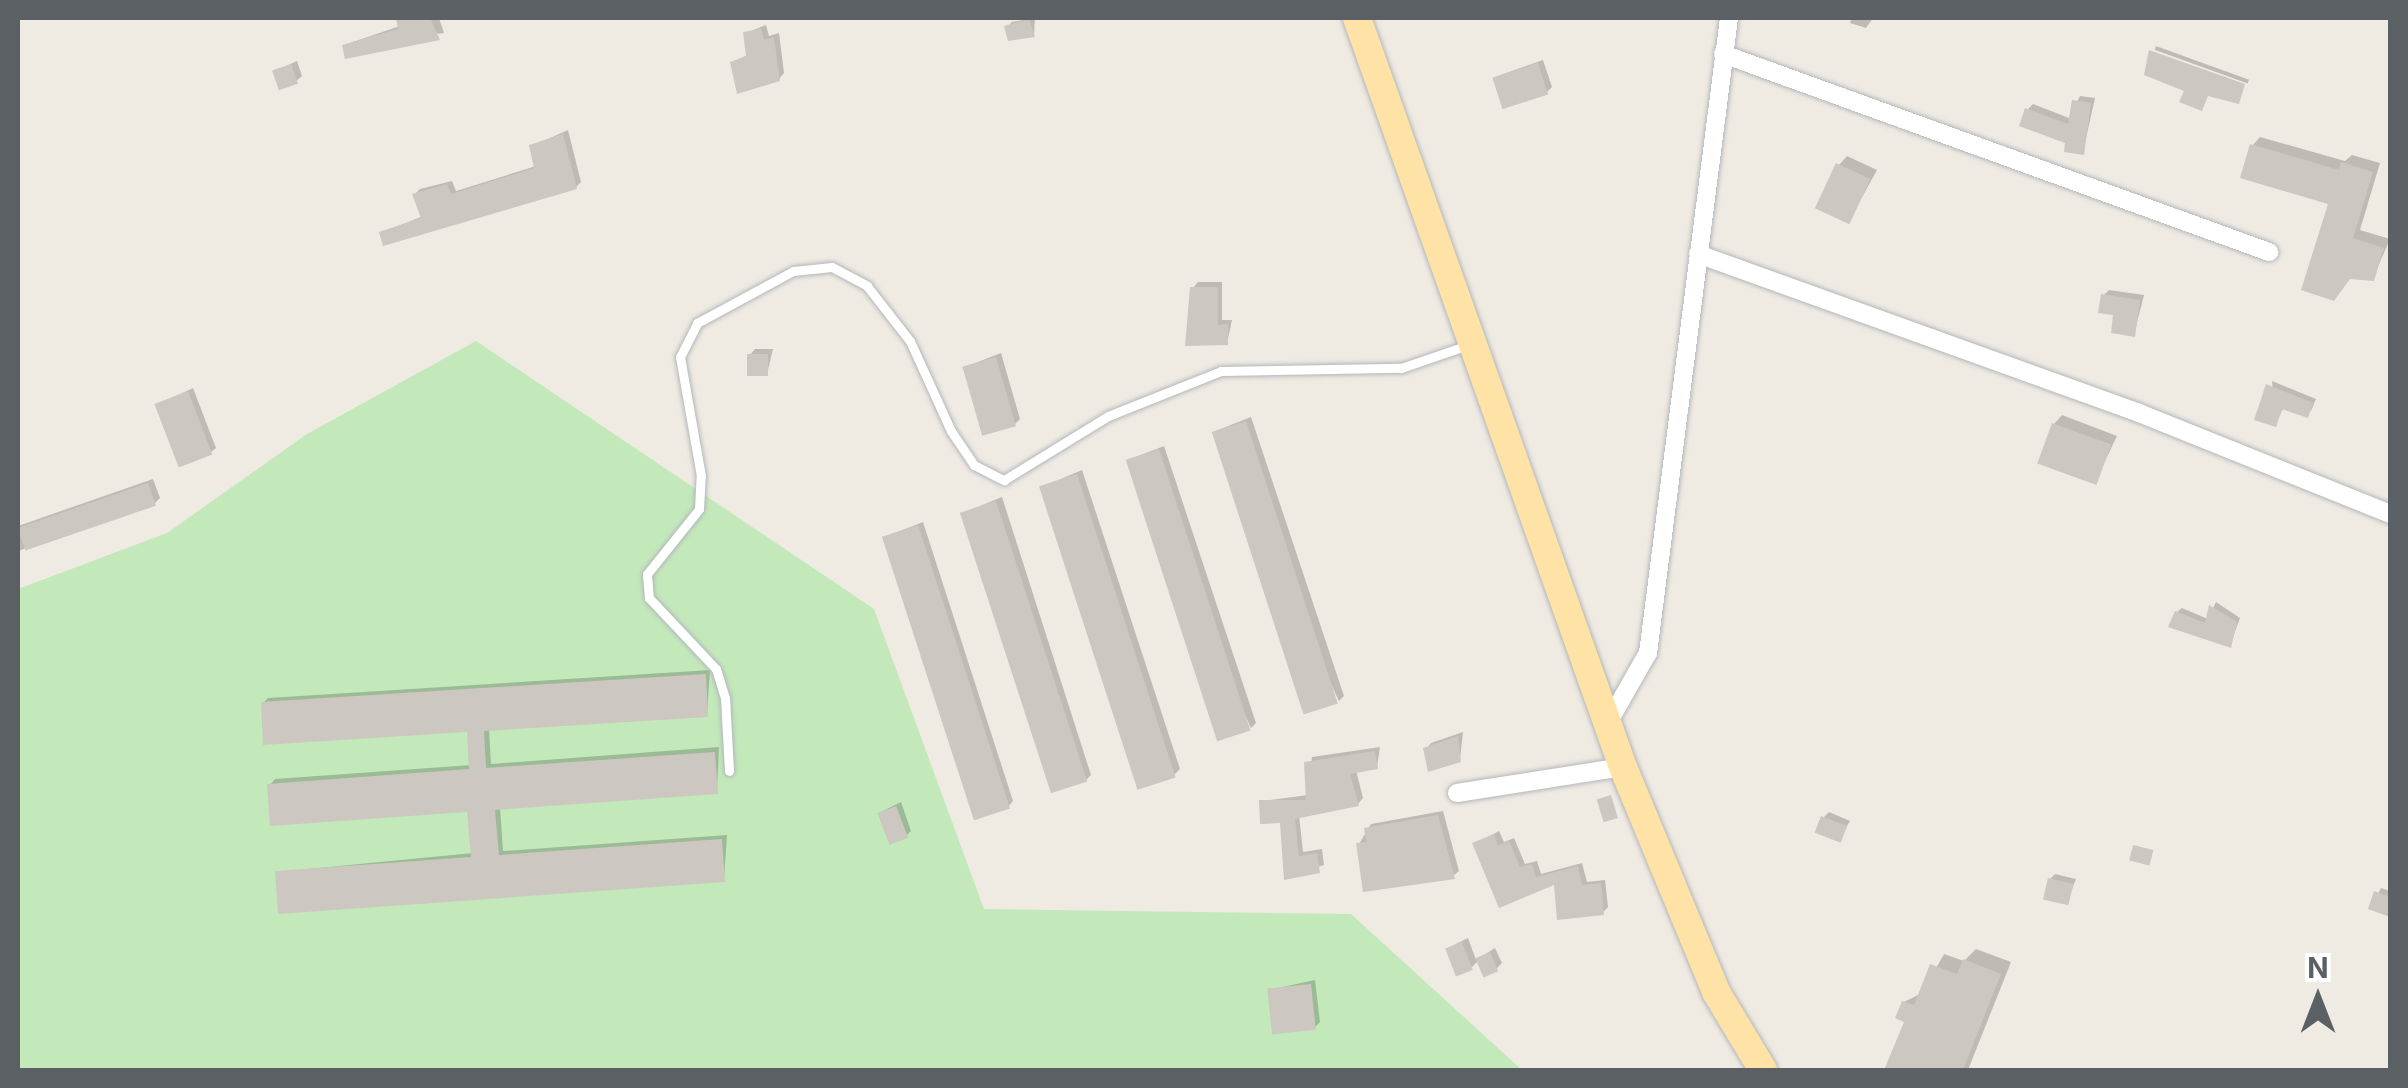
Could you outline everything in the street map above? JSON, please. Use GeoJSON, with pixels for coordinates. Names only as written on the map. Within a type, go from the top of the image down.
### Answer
{"type":"FeatureCollection","features":[{"type":"Feature","properties":{"kind":"main road"},"geometry":{"type":"LineString","coordinates":[[1357,18],[1623,767],[1716,992],[1763,1070]]}},
{"type":"Feature","properties":{"kind":"street"},"geometry":{"type":"LineString","coordinates":[[1608,723],[1648,653],[1728,18]]}},
{"type":"Feature","properties":{"kind":"street"},"geometry":{"type":"LineString","coordinates":[[1723,54],[2269,252]]}},
{"type":"Feature","properties":{"kind":"street"},"geometry":{"type":"LineString","coordinates":[[1698,254],[2086,393],[2390,514]]}},
{"type":"Feature","properties":{"kind":"street"},"geometry":{"type":"LineString","coordinates":[[1457,794],[1623,767]]}},
{"type":"Feature","properties":{"kind":"lane"},"geometry":{"type":"LineString","coordinates":[[729,771],[726,698],[716,669],[648,598],[647,574],[699,510],[701,476],[680,356],[696,323],[793,271],[832,267],[867,286],[910,340],[950,431],[974,465],[1004,480],[1108,416],[1221,371],[1400,368],[1471,344]]}},
{"type":"Feature","properties":{"kind":"green space"},"geometry":{"type":"Polygon","coordinates":[[[476,341],[874,609],[984,909],[1351,914],[1522,1070],[18,1070],[18,589],[167,533],[307,434],[476,341]]]}},
{"type":"Feature","properties":{"kind":"building"},"geometry":{"type":"Polygon","coordinates":[[[396,18],[430,18],[440,40],[345,59],[342,45],[398,29],[396,18]]]}},
{"type":"Feature","properties":{"kind":"building"},"geometry":{"type":"Polygon","coordinates":[[[1029,19],[1035,37],[1008,41],[1004,26],[1029,19]]]}},
{"type":"Feature","properties":{"kind":"building"},"geometry":{"type":"Polygon","coordinates":[[[761,29],[764,40],[774,37],[780,81],[737,94],[730,62],[746,56],[743,32],[761,29]]]}},
{"type":"Feature","properties":{"kind":"building"},"geometry":{"type":"Polygon","coordinates":[[[2149,50],[2245,84],[2239,104],[2208,96],[2202,111],[2179,102],[2184,91],[2144,75],[2149,50]]]}},
{"type":"Feature","properties":{"kind":"building"},"geometry":{"type":"Polygon","coordinates":[[[1538,63],[1548,94],[1503,109],[1492,78],[1538,63]]]}},
{"type":"Feature","properties":{"kind":"building"},"geometry":{"type":"Polygon","coordinates":[[[291,64],[298,84],[279,90],[272,71],[291,64]]]}},
{"type":"Feature","properties":{"kind":"building"},"geometry":{"type":"Polygon","coordinates":[[[2072,100],[2091,103],[2084,155],[2064,152],[2065,143],[2019,126],[2025,108],[2068,124],[2072,100]]]}},
{"type":"Feature","properties":{"kind":"building"},"geometry":{"type":"Polygon","coordinates":[[[563,134],[577,189],[383,246],[379,232],[421,218],[412,194],[447,184],[451,194],[534,168],[529,145],[563,134]]]}},
{"type":"Feature","properties":{"kind":"building"},"geometry":{"type":"Polygon","coordinates":[[[2250,144],[2339,170],[2341,162],[2373,172],[2353,238],[2384,248],[2374,281],[2350,279],[2334,301],[2301,290],[2328,204],[2240,178],[2250,144]]]}},
{"type":"Feature","properties":{"kind":"building"},"geometry":{"type":"Polygon","coordinates":[[[1836,163],[1870,179],[1849,224],[1815,208],[1836,163]]]}},
{"type":"Feature","properties":{"kind":"building"},"geometry":{"type":"Polygon","coordinates":[[[1190,287],[1218,287],[1218,325],[1228,324],[1228,345],[1185,346],[1190,287]]]}},
{"type":"Feature","properties":{"kind":"building"},"geometry":{"type":"Polygon","coordinates":[[[2101,294],[2140,300],[2135,337],[2111,333],[2113,315],[2098,313],[2101,294]]]}},
{"type":"Feature","properties":{"kind":"building"},"geometry":{"type":"Polygon","coordinates":[[[747,354],[768,354],[768,376],[747,376],[747,354]]]}},
{"type":"Feature","properties":{"kind":"building"},"geometry":{"type":"Polygon","coordinates":[[[996,357],[1016,426],[982,436],[962,367],[996,357]]]}},
{"type":"Feature","properties":{"kind":"building"},"geometry":{"type":"Polygon","coordinates":[[[2266,384],[2313,403],[2308,418],[2282,409],[2276,427],[2254,420],[2266,384]]]}},
{"type":"Feature","properties":{"kind":"building"},"geometry":{"type":"Polygon","coordinates":[[[188,391],[212,454],[179,467],[154,404],[188,391]]]}},
{"type":"Feature","properties":{"kind":"building"},"geometry":{"type":"Polygon","coordinates":[[[1246,421],[1338,703],[1304,715],[1212,432],[1246,421]]]}},
{"type":"Feature","properties":{"kind":"building"},"geometry":{"type":"Polygon","coordinates":[[[2052,423],[2111,445],[2096,485],[2037,463],[2052,423]]]}},
{"type":"Feature","properties":{"kind":"building"},"geometry":{"type":"Polygon","coordinates":[[[1159,449],[1250,731],[1217,741],[1126,460],[1159,449]]]}},
{"type":"Feature","properties":{"kind":"building"},"geometry":{"type":"Polygon","coordinates":[[[1077,474],[1176,777],[1138,790],[1039,486],[1077,474]]]}},
{"type":"Feature","properties":{"kind":"building"},"geometry":{"type":"Polygon","coordinates":[[[148,483],[156,506],[25,551],[18,528],[148,483]]]}},
{"type":"Feature","properties":{"kind":"building"},"geometry":{"type":"Polygon","coordinates":[[[996,501],[1087,782],[1051,793],[960,513],[996,501]]]}},
{"type":"Feature","properties":{"kind":"building"},"geometry":{"type":"Polygon","coordinates":[[[918,525],[1010,808],[974,820],[882,537],[918,525]]]}},
{"type":"Feature","properties":{"kind":"building"},"geometry":{"type":"Polygon","coordinates":[[[2209,605],[2237,622],[2231,648],[2168,627],[2175,611],[2205,623],[2209,605]]]}},
{"type":"Feature","properties":{"kind":"building"},"geometry":{"type":"Polygon","coordinates":[[[706,674],[708,717],[484,731],[486,768],[715,752],[718,794],[495,810],[499,855],[722,839],[725,882],[278,914],[275,871],[471,857],[467,812],[270,826],[267,784],[469,769],[467,732],[263,745],[261,702],[706,674]]]}},
{"type":"Feature","properties":{"kind":"building"},"geometry":{"type":"Polygon","coordinates":[[[1458,736],[1461,762],[1428,772],[1423,748],[1458,736]]]}},
{"type":"Feature","properties":{"kind":"building"},"geometry":{"type":"Polygon","coordinates":[[[1375,751],[1378,769],[1350,774],[1359,806],[1295,819],[1299,856],[1317,853],[1320,873],[1284,880],[1280,823],[1260,824],[1259,800],[1306,800],[1304,762],[1375,751]]]}},
{"type":"Feature","properties":{"kind":"building"},"geometry":{"type":"Polygon","coordinates":[[[1611,795],[1618,818],[1604,822],[1597,799],[1611,795]]]}},
{"type":"Feature","properties":{"kind":"building"},"geometry":{"type":"Polygon","coordinates":[[[896,806],[908,838],[890,845],[877,813],[896,806]]]}},
{"type":"Feature","properties":{"kind":"building"},"geometry":{"type":"Polygon","coordinates":[[[1438,815],[1455,879],[1363,892],[1356,843],[1366,842],[1364,828],[1438,815]]]}},
{"type":"Feature","properties":{"kind":"building"},"geometry":{"type":"Polygon","coordinates":[[[1821,816],[1847,826],[1841,843],[1815,833],[1821,816]]]}},
{"type":"Feature","properties":{"kind":"building"},"geometry":{"type":"Polygon","coordinates":[[[1494,834],[1498,845],[1509,841],[1520,867],[1532,864],[1536,877],[1578,866],[1582,885],[1601,883],[1604,915],[1557,920],[1554,885],[1499,908],[1472,843],[1494,834]]]}},
{"type":"Feature","properties":{"kind":"building"},"geometry":{"type":"Polygon","coordinates":[[[2133,845],[2153,850],[2150,866],[2129,861],[2133,845]]]}},
{"type":"Feature","properties":{"kind":"building"},"geometry":{"type":"Polygon","coordinates":[[[2048,878],[2073,884],[2068,905],[2043,899],[2048,878]]]}},
{"type":"Feature","properties":{"kind":"building"},"geometry":{"type":"Polygon","coordinates":[[[2374,891],[2390,897],[2390,917],[2368,909],[2374,891]]]}},
{"type":"Feature","properties":{"kind":"building"},"geometry":{"type":"Polygon","coordinates":[[[1462,942],[1473,970],[1456,976],[1445,948],[1462,942]]]}},
{"type":"Feature","properties":{"kind":"building"},"geometry":{"type":"Polygon","coordinates":[[[1490,952],[1498,971],[1483,978],[1475,958],[1490,952]]]}},
{"type":"Feature","properties":{"kind":"building"},"geometry":{"type":"Polygon","coordinates":[[[1963,959],[2001,974],[1963,1070],[1884,1070],[1904,1022],[1895,1018],[1902,1001],[1914,1005],[1930,964],[1957,974],[1963,959]]]}},
{"type":"Feature","properties":{"kind":"building"},"geometry":{"type":"Polygon","coordinates":[[[1311,984],[1316,1030],[1272,1034],[1267,989],[1311,984]]]}}]}
